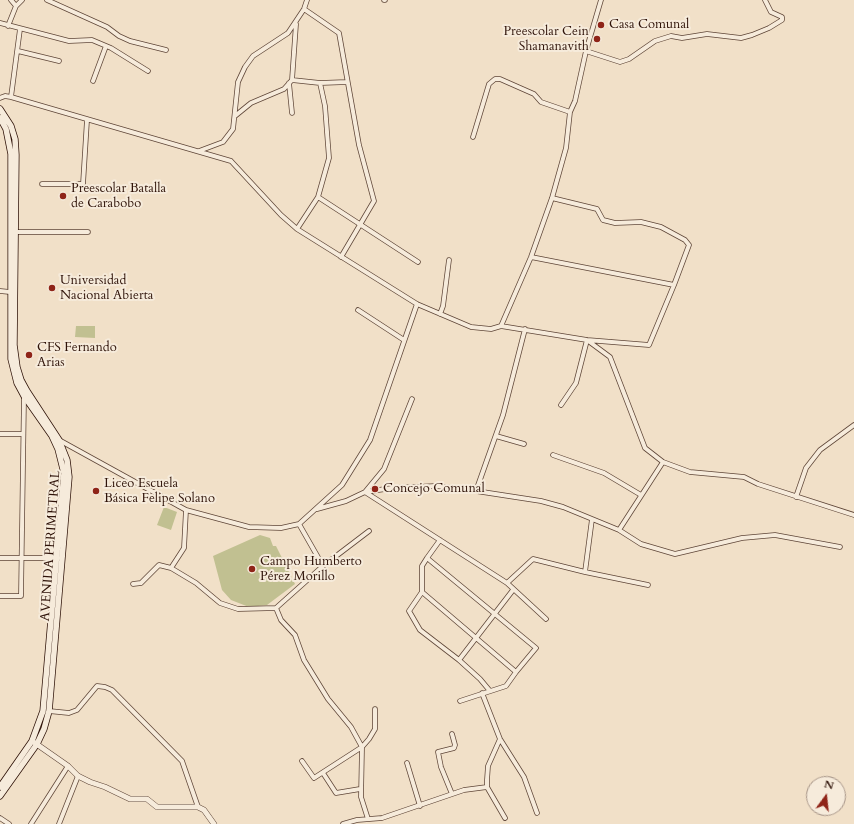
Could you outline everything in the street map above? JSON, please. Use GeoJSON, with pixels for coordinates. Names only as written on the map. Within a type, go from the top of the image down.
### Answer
{"type":"FeatureCollection","features":[{"type":"Feature","properties":{"kind":"main road","name":"AVENIDA PERIMETRAL"},"geometry":{"type":"LineString","coordinates":[[0,109],[7,118],[15,139],[14,345],[17,367],[21,380],[27,391],[59,440],[66,460],[69,476],[49,711],[44,729],[0,787]]}},
{"type":"Feature","properties":{"kind":"main road","name":"AVENIDA PERIMETRAL"},"geometry":{"type":"LineString","coordinates":[[0,118],[6,129],[11,154],[10,359],[17,383],[24,396],[52,436],[62,461],[64,473],[44,711],[34,743],[0,796]]}},
{"type":"Feature","properties":{"kind":"street"},"geometry":{"type":"LineString","coordinates":[[11,0],[16,6]]}},
{"type":"Feature","properties":{"kind":"street"},"geometry":{"type":"LineString","coordinates":[[8,26],[16,6],[22,0]]}},
{"type":"Feature","properties":{"kind":"street"},"geometry":{"type":"LineString","coordinates":[[47,0],[107,27],[119,36],[130,41],[166,50]]}},
{"type":"Feature","properties":{"kind":"street"},"geometry":{"type":"LineString","coordinates":[[199,151],[223,142],[233,129],[238,82],[245,67],[253,56],[288,33],[304,9],[307,0]]}},
{"type":"Feature","properties":{"kind":"street"},"geometry":{"type":"LineString","coordinates":[[501,326],[531,257],[552,198],[566,148],[570,112],[601,0]]}},
{"type":"Feature","properties":{"kind":"street"},"geometry":{"type":"LineString","coordinates":[[586,51],[620,62],[629,59],[655,41],[671,36],[682,38],[707,34],[741,38],[752,35],[769,28],[782,20],[782,17],[771,12],[765,0]]}},
{"type":"Feature","properties":{"kind":"street"},"geometry":{"type":"LineString","coordinates":[[304,9],[338,33],[359,145],[374,201],[341,257]]}},
{"type":"Feature","properties":{"kind":"street"},"geometry":{"type":"LineString","coordinates":[[292,114],[291,82],[296,22]]}},
{"type":"Feature","properties":{"kind":"street"},"geometry":{"type":"LineString","coordinates":[[0,24],[69,41],[92,40],[106,46],[148,70]]}},
{"type":"Feature","properties":{"kind":"street"},"geometry":{"type":"LineString","coordinates":[[11,97],[20,29]]}},
{"type":"Feature","properties":{"kind":"street"},"geometry":{"type":"LineString","coordinates":[[93,81],[106,46]]}},
{"type":"Feature","properties":{"kind":"street"},"geometry":{"type":"LineString","coordinates":[[18,51],[59,61]]}},
{"type":"Feature","properties":{"kind":"street"},"geometry":{"type":"LineString","coordinates":[[473,137],[489,84],[495,79],[500,79],[534,94],[541,102],[570,112]]}},
{"type":"Feature","properties":{"kind":"street"},"geometry":{"type":"LineString","coordinates":[[235,116],[251,103],[284,89],[291,82],[347,82]]}},
{"type":"Feature","properties":{"kind":"street"},"geometry":{"type":"LineString","coordinates":[[297,229],[318,197],[329,158],[325,106],[320,83]]}},
{"type":"Feature","properties":{"kind":"street"},"geometry":{"type":"LineString","coordinates":[[0,98],[5,96],[11,97],[231,161],[281,215],[297,229],[417,304],[471,327],[491,330],[501,326],[587,340],[649,345],[689,245],[685,240],[661,227],[641,222],[615,223],[603,220],[597,209],[552,198]]}},
{"type":"Feature","properties":{"kind":"street"},"geometry":{"type":"LineString","coordinates":[[42,184],[83,184],[87,120]]}},
{"type":"Feature","properties":{"kind":"street"},"geometry":{"type":"LineString","coordinates":[[318,197],[418,262]]}},
{"type":"Feature","properties":{"kind":"street"},"geometry":{"type":"LineString","coordinates":[[15,232],[88,232]]}},
{"type":"Feature","properties":{"kind":"street"},"geometry":{"type":"LineString","coordinates":[[531,257],[674,285]]}},
{"type":"Feature","properties":{"kind":"street"},"geometry":{"type":"LineString","coordinates":[[440,314],[443,306],[449,260]]}},
{"type":"Feature","properties":{"kind":"street"},"geometry":{"type":"LineString","coordinates":[[0,291],[10,292]]}},
{"type":"Feature","properties":{"kind":"street"},"geometry":{"type":"LineString","coordinates":[[59,440],[186,510],[249,526],[281,528],[299,524],[342,485],[370,440],[417,304]]}},
{"type":"Feature","properties":{"kind":"street"},"geometry":{"type":"LineString","coordinates":[[358,310],[404,340]]}},
{"type":"Feature","properties":{"kind":"street"},"geometry":{"type":"LineString","coordinates":[[476,491],[503,416],[525,329]]}},
{"type":"Feature","properties":{"kind":"street"},"geometry":{"type":"LineString","coordinates":[[561,405],[576,383],[587,340]]}},
{"type":"Feature","properties":{"kind":"street"},"geometry":{"type":"LineString","coordinates":[[587,340],[610,357],[645,448],[663,462],[690,472],[744,477],[758,484],[854,515]]}},
{"type":"Feature","properties":{"kind":"street"},"geometry":{"type":"LineString","coordinates":[[0,596],[21,596],[23,559],[24,396]]}},
{"type":"Feature","properties":{"kind":"street"},"geometry":{"type":"LineString","coordinates":[[365,492],[384,469],[412,399]]}},
{"type":"Feature","properties":{"kind":"street"},"geometry":{"type":"LineString","coordinates":[[796,497],[806,468],[820,450],[854,425]]}},
{"type":"Feature","properties":{"kind":"street"},"geometry":{"type":"LineString","coordinates":[[0,434],[23,434]]}},
{"type":"Feature","properties":{"kind":"street"},"geometry":{"type":"LineString","coordinates":[[496,436],[524,444]]}},
{"type":"Feature","properties":{"kind":"street"},"geometry":{"type":"LineString","coordinates":[[553,455],[604,473],[641,496]]}},
{"type":"Feature","properties":{"kind":"street"},"geometry":{"type":"LineString","coordinates":[[619,530],[663,462]]}},
{"type":"Feature","properties":{"kind":"street"},"geometry":{"type":"LineString","coordinates":[[315,510],[346,501],[365,492],[436,486],[542,501],[563,506],[619,530],[641,544],[675,554],[742,538],[776,535],[840,547]]}},
{"type":"Feature","properties":{"kind":"street"},"geometry":{"type":"LineString","coordinates":[[365,492],[507,583],[546,619]]}},
{"type":"Feature","properties":{"kind":"street"},"geometry":{"type":"LineString","coordinates":[[171,568],[184,548],[186,510]]}},
{"type":"Feature","properties":{"kind":"street"},"geometry":{"type":"LineString","coordinates":[[585,572],[592,519]]}},
{"type":"Feature","properties":{"kind":"street"},"geometry":{"type":"LineString","coordinates":[[299,524],[323,566]]}},
{"type":"Feature","properties":{"kind":"street"},"geometry":{"type":"LineString","coordinates":[[133,584],[140,583],[159,565],[171,568],[196,583],[220,603],[238,609],[276,608],[323,566],[369,531]]}},
{"type":"Feature","properties":{"kind":"street"},"geometry":{"type":"LineString","coordinates":[[440,540],[422,566],[422,592],[409,611],[420,630],[459,660],[480,679],[490,691]]}},
{"type":"Feature","properties":{"kind":"street"},"geometry":{"type":"LineString","coordinates":[[0,558],[58,558]]}},
{"type":"Feature","properties":{"kind":"street"},"geometry":{"type":"LineString","coordinates":[[427,558],[536,648],[506,686],[460,701]]}},
{"type":"Feature","properties":{"kind":"street"},"geometry":{"type":"LineString","coordinates":[[507,583],[533,558],[585,572],[648,585]]}},
{"type":"Feature","properties":{"kind":"street"},"geometry":{"type":"LineString","coordinates":[[459,660],[513,590]]}},
{"type":"Feature","properties":{"kind":"street"},"geometry":{"type":"LineString","coordinates":[[422,592],[516,672]]}},
{"type":"Feature","properties":{"kind":"street"},"geometry":{"type":"LineString","coordinates":[[276,608],[281,620],[295,635],[304,660],[328,699],[351,727],[362,747],[360,789],[361,798],[368,819]]}},
{"type":"Feature","properties":{"kind":"street"},"geometry":{"type":"LineString","coordinates":[[49,711],[69,713],[77,710],[97,686],[105,686],[112,690],[182,761],[198,807]]}},
{"type":"Feature","properties":{"kind":"street"},"geometry":{"type":"LineString","coordinates":[[482,693],[500,739],[524,777],[537,812]]}},
{"type":"Feature","properties":{"kind":"street"},"geometry":{"type":"LineString","coordinates":[[302,761],[314,778],[362,747],[375,729],[375,709]]}},
{"type":"Feature","properties":{"kind":"street"},"geometry":{"type":"LineString","coordinates":[[452,734],[455,745],[454,748],[438,752],[441,767],[452,794]]}},
{"type":"Feature","properties":{"kind":"street"},"geometry":{"type":"LineString","coordinates":[[500,739],[488,766],[487,787],[504,818]]}},
{"type":"Feature","properties":{"kind":"street"},"geometry":{"type":"LineString","coordinates":[[34,743],[68,766],[78,776],[130,799],[147,799],[157,807],[198,807],[204,810],[213,822],[207,824]]}},
{"type":"Feature","properties":{"kind":"street"},"geometry":{"type":"LineString","coordinates":[[407,763],[420,806]]}},
{"type":"Feature","properties":{"kind":"street"},"geometry":{"type":"LineString","coordinates":[[31,824],[68,766]]}},
{"type":"Feature","properties":{"kind":"street"},"geometry":{"type":"LineString","coordinates":[[323,773],[336,793],[360,789]]}},
{"type":"Feature","properties":{"kind":"street"},"geometry":{"type":"LineString","coordinates":[[59,824],[78,776]]}},
{"type":"Feature","properties":{"kind":"street"},"geometry":{"type":"LineString","coordinates":[[343,824],[382,818],[464,790],[487,787]]}},
{"type":"Feature","properties":{"kind":"street"},"geometry":{"type":"LineString","coordinates":[[0,818],[9,824]]}},
{"type":"Feature","properties":{"kind":"shaded area"},"geometry":{"type":"Polygon","coordinates":[[[76,326],[95,326],[95,338],[75,337],[76,326]]]}},
{"type":"Feature","properties":{"kind":"shaded area"},"geometry":{"type":"Polygon","coordinates":[[[164,507],[177,512],[171,530],[157,525],[164,507]]]}},
{"type":"Feature","properties":{"kind":"shaded area","name":"Campo Humberto Pérez Morillo"},"geometry":{"type":"Polygon","coordinates":[[[260,535],[270,538],[273,546],[276,546],[295,584],[267,605],[249,607],[231,600],[222,590],[213,556],[260,535]]]}},
{"type":"Feature","properties":{"kind":"place","name":"Casa Comunal"},"geometry":{"type":"Point","coordinates":[601,25]}},
{"type":"Feature","properties":{"kind":"place","name":"Preescolar Cein Shamanavith"},"geometry":{"type":"Point","coordinates":[597,39]}},
{"type":"Feature","properties":{"kind":"place","name":"Preescolar Batalla de Carabobo"},"geometry":{"type":"Point","coordinates":[63,196]}},
{"type":"Feature","properties":{"kind":"place","name":"Universidad Nacional Abierta"},"geometry":{"type":"Point","coordinates":[52,288]}},
{"type":"Feature","properties":{"kind":"place","name":"CFS Fernando Arias"},"geometry":{"type":"Point","coordinates":[29,355]}},
{"type":"Feature","properties":{"kind":"place","name":"Concejo Comunal"},"geometry":{"type":"Point","coordinates":[375,489]}},
{"type":"Feature","properties":{"kind":"place","name":"Liceo Escuela Básica Felipe Solano"},"geometry":{"type":"Point","coordinates":[96,491]}},
{"type":"Feature","properties":{"kind":"place","name":"Campo Humberto Pérez Morillo"},"geometry":{"type":"Point","coordinates":[252,569]}}]}
